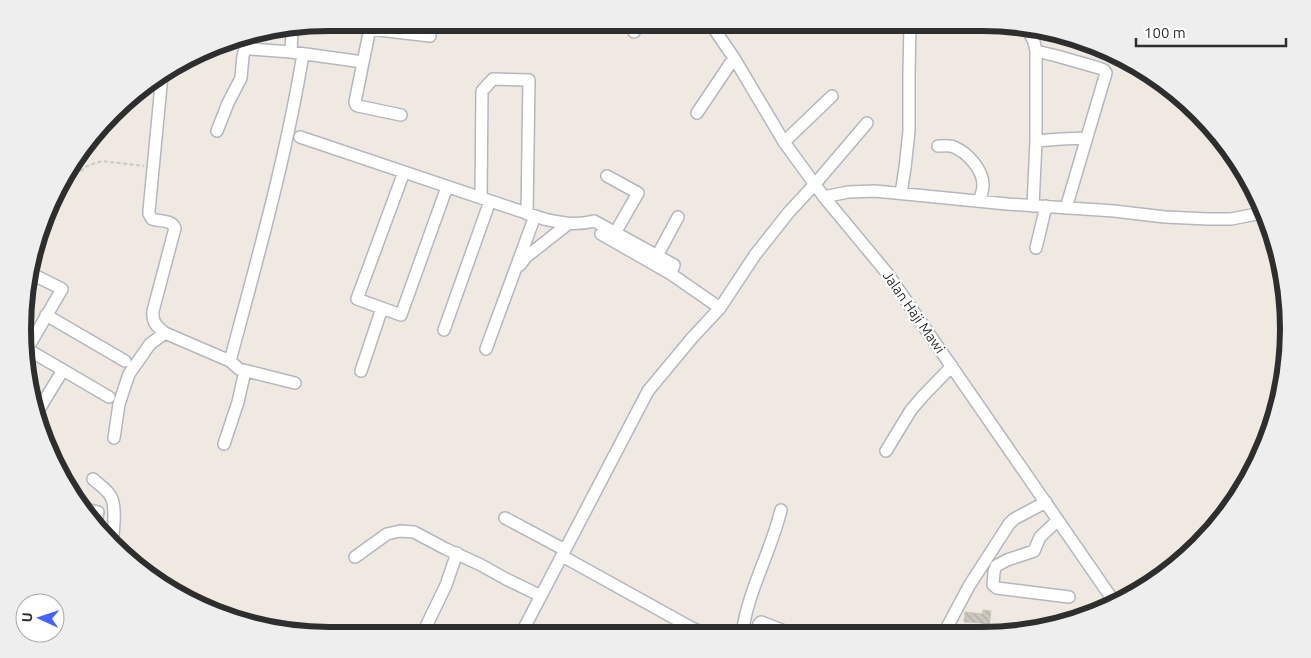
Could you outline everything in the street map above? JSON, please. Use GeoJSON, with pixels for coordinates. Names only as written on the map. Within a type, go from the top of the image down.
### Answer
{"type":"FeatureCollection","features":[{"type":"Feature","properties":{"kind":"street"},"geometry":{"type":"LineString","coordinates":[[370,31],[354,102],[358,106],[401,115]]}},
{"type":"Feature","properties":{"kind":"street"},"geometry":{"type":"LineString","coordinates":[[400,31],[430,36]]}},
{"type":"Feature","properties":{"kind":"street","name":"Jalan Haji Mawi"},"geometry":{"type":"LineString","coordinates":[[715,31],[734,58],[784,142],[824,197],[887,272],[1111,597]]}},
{"type":"Feature","properties":{"kind":"street"},"geometry":{"type":"LineString","coordinates":[[901,193],[906,168],[909,131],[910,31]]}},
{"type":"Feature","properties":{"kind":"street"},"geometry":{"type":"LineString","coordinates":[[291,52],[292,34]]}},
{"type":"Feature","properties":{"kind":"street"},"geometry":{"type":"LineString","coordinates":[[1031,36],[1036,52],[1034,206]]}},
{"type":"Feature","properties":{"kind":"street"},"geometry":{"type":"LineString","coordinates":[[217,131],[228,103],[241,78],[243,56],[247,42]]}},
{"type":"Feature","properties":{"kind":"street"},"geometry":{"type":"LineString","coordinates":[[248,42],[250,49],[291,52],[363,62]]}},
{"type":"Feature","properties":{"kind":"street"},"geometry":{"type":"LineString","coordinates":[[1036,52],[1099,68],[1104,70],[1106,74],[1066,208]]}},
{"type":"Feature","properties":{"kind":"street"},"geometry":{"type":"LineString","coordinates":[[230,361],[264,234],[296,96],[303,54]]}},
{"type":"Feature","properties":{"kind":"street"},"geometry":{"type":"LineString","coordinates":[[697,113],[734,58]]}},
{"type":"Feature","properties":{"kind":"street"},"geometry":{"type":"LineString","coordinates":[[444,330],[486,200],[482,91],[493,79],[529,80],[531,215],[512,278],[486,349]]}},
{"type":"Feature","properties":{"kind":"street"},"geometry":{"type":"LineString","coordinates":[[161,83],[149,214],[155,220],[172,223],[175,228],[152,316],[155,324],[165,333],[230,361],[239,369],[295,383]]}},
{"type":"Feature","properties":{"kind":"street"},"geometry":{"type":"LineString","coordinates":[[784,142],[832,96]]}},
{"type":"Feature","properties":{"kind":"street"},"geometry":{"type":"LineString","coordinates":[[525,627],[648,390],[720,308],[755,256],[789,212],[866,123]]}},
{"type":"Feature","properties":{"kind":"street"},"geometry":{"type":"LineString","coordinates":[[300,137],[544,219],[568,224],[583,224],[594,221],[674,265],[671,274]]}},
{"type":"Feature","properties":{"kind":"street"},"geometry":{"type":"LineString","coordinates":[[1036,141],[1086,138]]}},
{"type":"Feature","properties":{"kind":"street"},"geometry":{"type":"LineString","coordinates":[[938,146],[953,147],[970,159],[979,172],[983,184],[979,201]]}},
{"type":"Feature","properties":{"kind":"street"},"geometry":{"type":"LineString","coordinates":[[404,172],[358,299],[401,315],[447,187]]}},
{"type":"Feature","properties":{"kind":"street"},"geometry":{"type":"LineString","coordinates":[[607,176],[638,193],[615,233]]}},
{"type":"Feature","properties":{"kind":"street"},"geometry":{"type":"LineString","coordinates":[[824,197],[848,192],[875,191],[1165,217],[1231,219],[1257,214]]}},
{"type":"Feature","properties":{"kind":"street"},"geometry":{"type":"LineString","coordinates":[[1036,248],[1046,206]]}},
{"type":"Feature","properties":{"kind":"street"},"geometry":{"type":"LineString","coordinates":[[657,256],[678,217]]}},
{"type":"Feature","properties":{"kind":"street"},"geometry":{"type":"LineString","coordinates":[[512,278],[526,257],[568,224]]}},
{"type":"Feature","properties":{"kind":"street"},"geometry":{"type":"LineString","coordinates":[[601,234],[671,274],[720,308]]}},
{"type":"Feature","properties":{"kind":"street"},"geometry":{"type":"LineString","coordinates":[[32,340],[62,289],[36,276]]}},
{"type":"Feature","properties":{"kind":"street"},"geometry":{"type":"LineString","coordinates":[[361,371],[382,308]]}},
{"type":"Feature","properties":{"kind":"street"},"geometry":{"type":"LineString","coordinates":[[46,315],[125,361]]}},
{"type":"Feature","properties":{"kind":"street"},"geometry":{"type":"LineString","coordinates":[[114,438],[118,404],[129,374],[150,344],[165,333]]}},
{"type":"Feature","properties":{"kind":"street"},"geometry":{"type":"LineString","coordinates":[[33,354],[109,397]]}},
{"type":"Feature","properties":{"kind":"street"},"geometry":{"type":"LineString","coordinates":[[886,451],[911,410],[952,366]]}},
{"type":"Feature","properties":{"kind":"street"},"geometry":{"type":"LineString","coordinates":[[41,407],[63,370]]}},
{"type":"Feature","properties":{"kind":"street"},"geometry":{"type":"LineString","coordinates":[[224,444],[246,371]]}},
{"type":"Feature","properties":{"kind":"street"},"geometry":{"type":"LineString","coordinates":[[93,479],[112,498],[114,509],[113,534]]}},
{"type":"Feature","properties":{"kind":"street"},"geometry":{"type":"LineString","coordinates":[[947,627],[969,586],[1009,524],[1014,519],[1046,502]]}},
{"type":"Feature","properties":{"kind":"street"},"geometry":{"type":"LineString","coordinates":[[743,627],[749,600],[781,510]]}},
{"type":"Feature","properties":{"kind":"street"},"geometry":{"type":"LineString","coordinates":[[505,518],[690,627]]}},
{"type":"Feature","properties":{"kind":"street"},"geometry":{"type":"LineString","coordinates":[[1058,520],[1040,537],[1034,551],[1007,560],[996,566],[994,585],[997,588],[1069,597]]}},
{"type":"Feature","properties":{"kind":"street"},"geometry":{"type":"LineString","coordinates":[[355,557],[387,534],[400,531],[414,532],[541,596]]}},
{"type":"Feature","properties":{"kind":"street"},"geometry":{"type":"LineString","coordinates":[[425,627],[446,584],[457,553]]}},
{"type":"Feature","properties":{"kind":"street"},"geometry":{"type":"LineString","coordinates":[[758,627],[761,622],[774,627]]}},
{"type":"Feature","properties":{"kind":"path"},"geometry":{"type":"LineString","coordinates":[[76,173],[80,172],[87,166],[102,161],[154,167]]}},
{"type":"Feature","properties":{"kind":"building"},"geometry":{"type":"Polygon","coordinates":[[[983,610],[991,611],[989,627],[981,626],[981,623],[964,622],[965,612],[982,614],[983,610]]]}}]}
